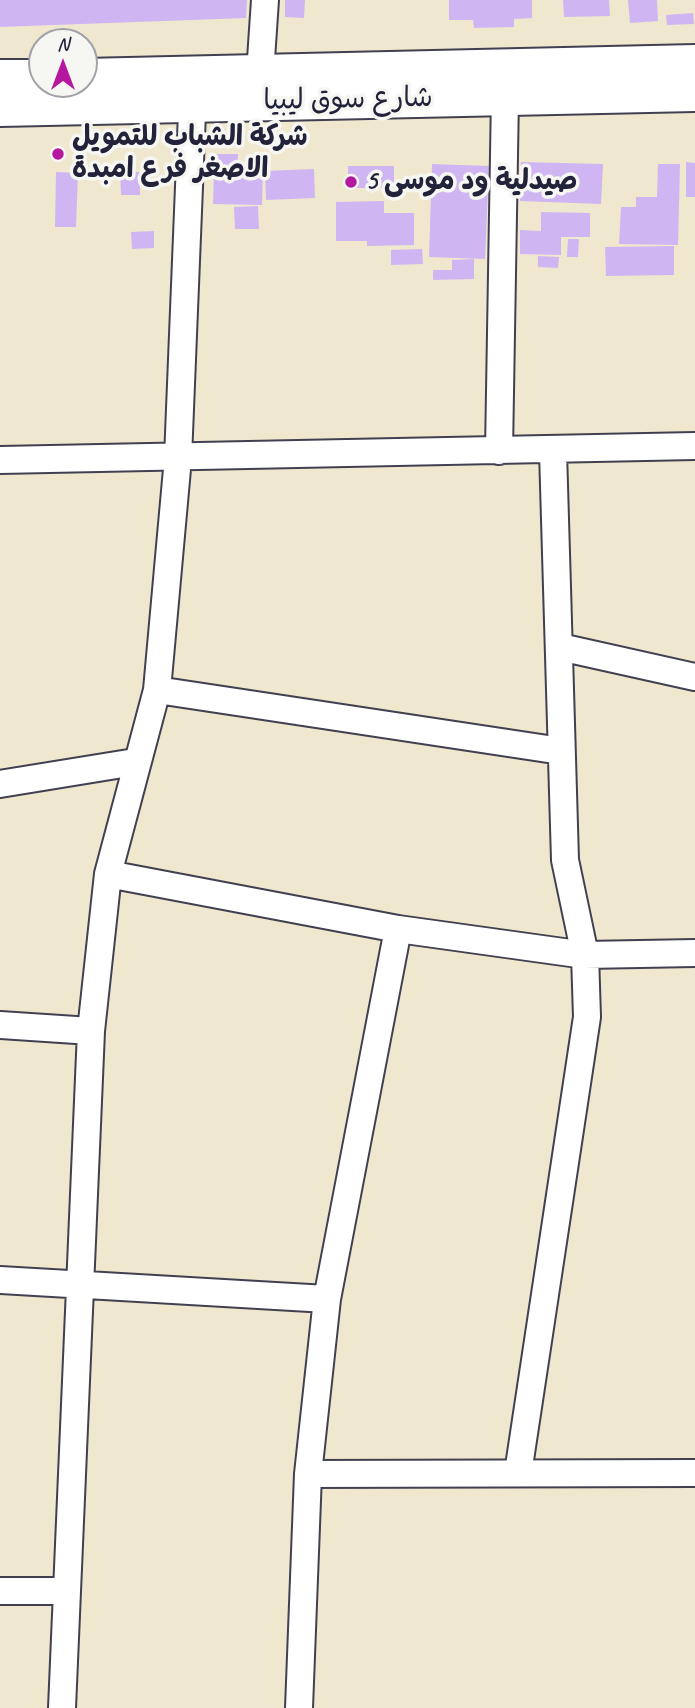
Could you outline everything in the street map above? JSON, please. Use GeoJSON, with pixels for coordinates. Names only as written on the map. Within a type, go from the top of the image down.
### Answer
{"type":"FeatureCollection","features":[{"type":"Feature","properties":{"kind":"main road","name":"شارع سوق ليبيا"},"geometry":{"type":"LineString","coordinates":[[0,107],[193,91],[695,64]]}},
{"type":"Feature","properties":{"kind":"main road"},"geometry":{"type":"LineString","coordinates":[[0,79],[28,79]]}},
{"type":"Feature","properties":{"kind":"main road","name":"شارع سوق ليبيا"},"geometry":{"type":"LineString","coordinates":[[98,80],[193,91]]}},
{"type":"Feature","properties":{"kind":"main road","name":"شارع سوق ليبيا"},"geometry":{"type":"LineString","coordinates":[[259,89],[505,96],[695,92]]}},
{"type":"Feature","properties":{"kind":"street"},"geometry":{"type":"LineString","coordinates":[[259,89],[264,0]]}},
{"type":"Feature","properties":{"kind":"street"},"geometry":{"type":"LineString","coordinates":[[62,1708],[91,1031],[108,874],[135,762],[157,690],[178,458],[193,91]]}},
{"type":"Feature","properties":{"kind":"street"},"geometry":{"type":"LineString","coordinates":[[499,451],[505,96]]}},
{"type":"Feature","properties":{"kind":"street"},"geometry":{"type":"LineString","coordinates":[[0,460],[553,451],[695,446]]}},
{"type":"Feature","properties":{"kind":"street"},"geometry":{"type":"LineString","coordinates":[[518,1473],[587,1017],[585,955],[565,860],[553,451]]}},
{"type":"Feature","properties":{"kind":"street"},"geometry":{"type":"LineString","coordinates":[[560,647],[695,677]]}},
{"type":"Feature","properties":{"kind":"street"},"geometry":{"type":"LineString","coordinates":[[157,690],[561,751]]}},
{"type":"Feature","properties":{"kind":"street"},"geometry":{"type":"LineString","coordinates":[[0,784],[135,762]]}},
{"type":"Feature","properties":{"kind":"street"},"geometry":{"type":"LineString","coordinates":[[108,874],[398,929],[585,955],[695,953]]}},
{"type":"Feature","properties":{"kind":"street"},"geometry":{"type":"LineString","coordinates":[[299,1708],[308,1474],[327,1299],[398,929]]}},
{"type":"Feature","properties":{"kind":"street"},"geometry":{"type":"LineString","coordinates":[[0,1025],[91,1031]]}},
{"type":"Feature","properties":{"kind":"street"},"geometry":{"type":"LineString","coordinates":[[0,1280],[327,1299]]}},
{"type":"Feature","properties":{"kind":"street"},"geometry":{"type":"LineString","coordinates":[[308,1474],[695,1472]]}},
{"type":"Feature","properties":{"kind":"street"},"geometry":{"type":"LineString","coordinates":[[0,1591],[66,1591]]}},
{"type":"Feature","properties":{"kind":"building"},"geometry":{"type":"Polygon","coordinates":[[[0,0],[247,0],[246,18],[0,27],[0,0]]]}},
{"type":"Feature","properties":{"kind":"building"},"geometry":{"type":"Polygon","coordinates":[[[285,0],[305,0],[304,18],[285,17],[285,0]]]}},
{"type":"Feature","properties":{"kind":"building"},"geometry":{"type":"Polygon","coordinates":[[[449,0],[532,0],[532,18],[514,19],[514,27],[474,28],[473,20],[449,20],[449,0]]]}},
{"type":"Feature","properties":{"kind":"building"},"geometry":{"type":"Polygon","coordinates":[[[563,0],[609,0],[610,16],[564,17],[563,0]]]}},
{"type":"Feature","properties":{"kind":"building"},"geometry":{"type":"Polygon","coordinates":[[[628,0],[657,0],[658,21],[630,23],[628,0]]]}},
{"type":"Feature","properties":{"kind":"building"},"geometry":{"type":"Polygon","coordinates":[[[693,13],[694,24],[667,25],[666,15],[693,13]]]}},
{"type":"Feature","properties":{"kind":"building"},"geometry":{"type":"Polygon","coordinates":[[[216,154],[238,154],[237,170],[263,170],[262,205],[213,204],[214,169],[233,169],[216,168],[216,154]]]}},
{"type":"Feature","properties":{"kind":"building"},"geometry":{"type":"Polygon","coordinates":[[[521,162],[603,164],[601,204],[520,201],[521,162]]]}},
{"type":"Feature","properties":{"kind":"building"},"geometry":{"type":"Polygon","coordinates":[[[686,162],[695,163],[695,197],[686,197],[686,162]]]}},
{"type":"Feature","properties":{"kind":"building"},"geometry":{"type":"Polygon","coordinates":[[[432,164],[489,166],[485,259],[429,257],[432,164]]]}},
{"type":"Feature","properties":{"kind":"building"},"geometry":{"type":"Polygon","coordinates":[[[658,164],[680,164],[678,245],[619,244],[621,207],[636,207],[636,197],[657,197],[658,164]]]}},
{"type":"Feature","properties":{"kind":"building"},"geometry":{"type":"Polygon","coordinates":[[[348,166],[394,166],[394,188],[348,188],[348,166]]]}},
{"type":"Feature","properties":{"kind":"building"},"geometry":{"type":"Polygon","coordinates":[[[314,169],[315,198],[266,200],[265,171],[314,169]]]}},
{"type":"Feature","properties":{"kind":"building"},"geometry":{"type":"Polygon","coordinates":[[[56,172],[78,173],[76,227],[55,227],[56,172]]]}},
{"type":"Feature","properties":{"kind":"building"},"geometry":{"type":"Polygon","coordinates":[[[120,172],[140,172],[140,195],[121,195],[120,172]]]}},
{"type":"Feature","properties":{"kind":"building"},"geometry":{"type":"Polygon","coordinates":[[[384,201],[384,213],[414,213],[414,245],[367,246],[367,241],[336,241],[336,202],[384,201]]]}},
{"type":"Feature","properties":{"kind":"building"},"geometry":{"type":"Polygon","coordinates":[[[258,206],[259,229],[235,229],[234,207],[258,206]]]}},
{"type":"Feature","properties":{"kind":"building"},"geometry":{"type":"Polygon","coordinates":[[[541,212],[590,213],[590,237],[561,237],[561,255],[520,254],[520,230],[541,231],[541,212]]]}},
{"type":"Feature","properties":{"kind":"building"},"geometry":{"type":"Polygon","coordinates":[[[154,231],[154,248],[132,249],[131,232],[154,231]]]}},
{"type":"Feature","properties":{"kind":"building"},"geometry":{"type":"Polygon","coordinates":[[[568,239],[579,239],[578,257],[567,257],[568,239]]]}},
{"type":"Feature","properties":{"kind":"building"},"geometry":{"type":"Polygon","coordinates":[[[674,246],[674,275],[606,276],[605,247],[674,246]]]}},
{"type":"Feature","properties":{"kind":"building"},"geometry":{"type":"Polygon","coordinates":[[[422,249],[423,264],[391,265],[391,250],[422,249]]]}},
{"type":"Feature","properties":{"kind":"building"},"geometry":{"type":"Polygon","coordinates":[[[538,256],[559,257],[558,268],[538,267],[538,256]]]}},
{"type":"Feature","properties":{"kind":"building"},"geometry":{"type":"Polygon","coordinates":[[[474,259],[474,279],[433,280],[433,270],[452,270],[452,260],[474,259]]]}},
{"type":"Feature","properties":{"kind":"place","name":"شركة الشباب للتمويل الاصغر فرع امبدة"},"geometry":{"type":"Point","coordinates":[58,154]}},
{"type":"Feature","properties":{"kind":"place","name":"صيدلية ود موسى 5"},"geometry":{"type":"Point","coordinates":[351,182]}}]}
